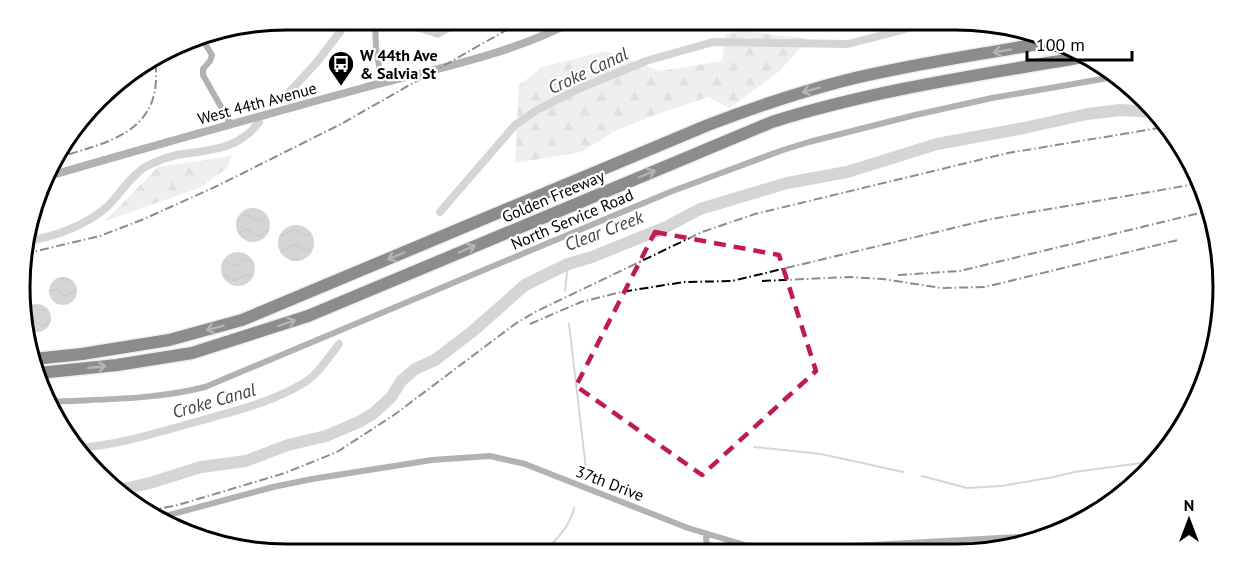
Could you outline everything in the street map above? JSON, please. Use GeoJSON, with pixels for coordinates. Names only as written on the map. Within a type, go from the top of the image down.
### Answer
{"type":"FeatureCollection","features":[{"type":"Feature","properties":{"kind":"highway","name":"Golden Freeway"},"geometry":{"type":"LineString","coordinates":[[40,357],[82,354],[169,340],[242,320],[708,125],[792,95],[884,72],[1038,44]]}},
{"type":"Feature","properties":{"kind":"highway","name":"Golden Freeway"},"geometry":{"type":"LineString","coordinates":[[45,372],[117,365],[192,353],[308,316],[772,122],[807,111],[887,91],[1073,59]]}},
{"type":"Feature","properties":{"kind":"street"},"geometry":{"type":"LineString","coordinates":[[375,30],[382,83]]}},
{"type":"Feature","properties":{"kind":"street","name":"West 44th Avenue"},"geometry":{"type":"LineString","coordinates":[[57,174],[230,123],[508,48],[554,30]]}},
{"type":"Feature","properties":{"kind":"street"},"geometry":{"type":"LineString","coordinates":[[205,44],[212,55],[210,61],[202,69],[203,75],[230,123]]}},
{"type":"Feature","properties":{"kind":"street","name":"North Service Road"},"geometry":{"type":"LineString","coordinates":[[57,402],[147,397],[205,387],[670,192],[792,147],[915,115],[992,98],[1106,78]]}},
{"type":"Feature","properties":{"kind":"street","name":"37th Drive"},"geometry":{"type":"LineString","coordinates":[[169,515],[273,487],[432,460],[490,456],[525,464],[706,534],[741,544]]}},
{"type":"Feature","properties":{"kind":"street"},"geometry":{"type":"LineString","coordinates":[[706,534],[706,544]]}},
{"type":"Feature","properties":{"kind":"street","name":"37th Drive"},"geometry":{"type":"LineString","coordinates":[[890,544],[1013,537]]}},
{"type":"Feature","properties":{"kind":"highlighted area"},"geometry":{"type":"Polygon","coordinates":[[[655,232],[779,255],[816,371],[702,475],[576,386],[655,232]]]}},
{"type":"Feature","properties":{"kind":"green space"},"geometry":{"type":"Polygon","coordinates":[[[744,31],[808,39],[780,71],[730,108],[708,97],[615,131],[582,152],[515,163],[519,85],[542,67],[606,51],[660,71],[722,61],[725,34],[744,31]]]}},
{"type":"Feature","properties":{"kind":"green space"},"geometry":{"type":"Polygon","coordinates":[[[232,156],[227,168],[199,188],[105,221],[158,167],[232,156]]]}},
{"type":"Feature","properties":{"kind":"water"},"geometry":{"type":"Polygon","coordinates":[[[416,30],[453,30],[438,38],[416,30]]]}},
{"type":"Feature","properties":{"kind":"water"},"geometry":{"type":"Polygon","coordinates":[[[253,208],[265,213],[270,225],[265,237],[253,242],[241,237],[236,225],[241,213],[253,208]]]}},
{"type":"Feature","properties":{"kind":"water"},"geometry":{"type":"Polygon","coordinates":[[[296,225],[308,231],[314,243],[308,255],[296,261],[284,255],[278,243],[284,231],[296,225]]]}},
{"type":"Feature","properties":{"kind":"water"},"geometry":{"type":"Polygon","coordinates":[[[238,252],[250,257],[255,269],[250,281],[238,286],[226,281],[221,269],[226,257],[238,252]]]}},
{"type":"Feature","properties":{"kind":"water"},"geometry":{"type":"Polygon","coordinates":[[[63,277],[73,281],[77,291],[73,301],[63,305],[53,301],[49,291],[53,281],[63,277]]]}},
{"type":"Feature","properties":{"kind":"water"},"geometry":{"type":"Polygon","coordinates":[[[37,304],[47,308],[51,318],[47,328],[37,332],[34,331],[31,306],[37,304]]]}},
{"type":"Feature","properties":{"kind":"waterway"},"geometry":{"type":"LineString","coordinates":[[281,101],[317,62],[341,30]]}},
{"type":"Feature","properties":{"kind":"waterway","name":"Croke Canal"},"geometry":{"type":"LineString","coordinates":[[440,212],[515,125],[537,110],[576,90],[646,61],[713,42],[848,44],[902,30]]}},
{"type":"Feature","properties":{"kind":"waterway","name":"Clear Creek"},"geometry":{"type":"LineString","coordinates":[[128,488],[201,467],[246,461],[288,445],[326,436],[359,422],[374,413],[392,396],[401,381],[415,369],[435,360],[473,331],[525,285],[568,264],[592,257],[666,227],[700,209],[787,183],[847,172],[937,144],[1087,114],[1120,110],[1143,111]]}},
{"type":"Feature","properties":{"kind":"waterway"},"geometry":{"type":"LineString","coordinates":[[35,239],[58,234],[100,213],[131,179],[147,166],[173,156],[222,147],[242,138],[259,122]]}},
{"type":"Feature","properties":{"kind":"waterway"},"geometry":{"type":"LineString","coordinates":[[565,291],[568,264]]}},
{"type":"Feature","properties":{"kind":"waterway"},"geometry":{"type":"LineString","coordinates":[[569,324],[586,469]]}},
{"type":"Feature","properties":{"kind":"waterway","name":"Croke Canal"},"geometry":{"type":"LineString","coordinates":[[86,447],[139,438],[239,410],[290,391],[313,376],[339,344]]}},
{"type":"Feature","properties":{"kind":"waterway"},"geometry":{"type":"LineString","coordinates":[[754,447],[821,454],[903,472]]}},
{"type":"Feature","properties":{"kind":"waterway"},"geometry":{"type":"LineString","coordinates":[[922,476],[967,488],[1001,486],[1074,472],[1143,463]]}},
{"type":"Feature","properties":{"kind":"waterway"},"geometry":{"type":"LineString","coordinates":[[552,544],[566,527],[574,508]]}},
{"type":"Feature","properties":{"kind":"railway"},"geometry":{"type":"LineString","coordinates":[[32,252],[100,236],[217,186],[341,124],[506,30]]}},
{"type":"Feature","properties":{"kind":"railway"},"geometry":{"type":"LineString","coordinates":[[66,155],[112,140],[128,131],[141,119],[151,104],[156,85],[155,66]]}},
{"type":"Feature","properties":{"kind":"railway"},"geometry":{"type":"LineString","coordinates":[[157,509],[285,473],[337,452],[394,415],[515,324],[535,312],[702,232],[755,214],[1008,153],[1158,128]]}},
{"type":"Feature","properties":{"kind":"railway"},"geometry":{"type":"LineString","coordinates":[[530,324],[581,302],[621,292],[684,282],[732,281],[991,219],[1191,185]]}},
{"type":"Feature","properties":{"kind":"railway"},"geometry":{"type":"LineString","coordinates":[[898,275],[960,271],[1202,213]]}},
{"type":"Feature","properties":{"kind":"railway"},"geometry":{"type":"LineString","coordinates":[[762,281],[850,277],[883,279],[941,288],[985,287],[1178,240]]}},
{"type":"Feature","properties":{"kind":"place","name":"W 44th Ave & Salvia St"},"geometry":{"type":"Point","coordinates":[341,87]}}]}
